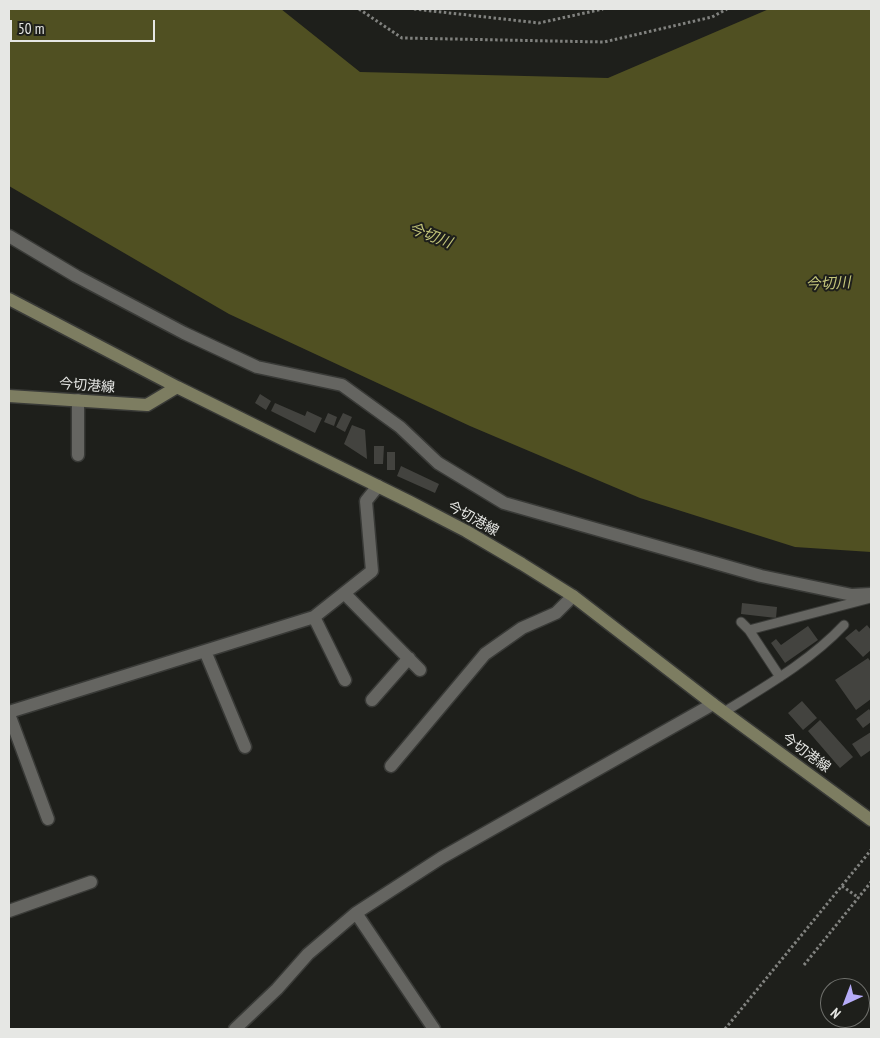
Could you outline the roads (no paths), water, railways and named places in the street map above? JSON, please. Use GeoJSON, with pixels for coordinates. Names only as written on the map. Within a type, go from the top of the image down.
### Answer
{"type":"FeatureCollection","features":[{"type":"Feature","properties":{"kind":"main road"},"geometry":{"type":"LineString","coordinates":[[9,299],[177,387]]}},
{"type":"Feature","properties":{"kind":"main road","name":"今切港線"},"geometry":{"type":"LineString","coordinates":[[9,396],[148,405],[177,387],[466,531],[522,564],[573,596],[719,708],[871,820]]}},
{"type":"Feature","properties":{"kind":"street"},"geometry":{"type":"LineString","coordinates":[[9,236],[76,276],[184,333],[248,363],[257,367],[342,385],[400,427],[438,462],[504,502],[761,576],[852,595],[871,596]]}},
{"type":"Feature","properties":{"kind":"street"},"geometry":{"type":"LineString","coordinates":[[78,400],[78,455]]}},
{"type":"Feature","properties":{"kind":"street"},"geometry":{"type":"LineString","coordinates":[[48,819],[9,713],[314,617],[372,571],[366,501],[378,486]]}},
{"type":"Feature","properties":{"kind":"street"},"geometry":{"type":"LineString","coordinates":[[344,593],[420,670]]}},
{"type":"Feature","properties":{"kind":"street"},"geometry":{"type":"LineString","coordinates":[[391,766],[485,654],[522,628],[556,612],[573,596]]}},
{"type":"Feature","properties":{"kind":"street"},"geometry":{"type":"LineString","coordinates":[[314,617],[345,680]]}},
{"type":"Feature","properties":{"kind":"street"},"geometry":{"type":"LineString","coordinates":[[205,651],[245,747]]}},
{"type":"Feature","properties":{"kind":"street"},"geometry":{"type":"LineString","coordinates":[[372,700],[409,658]]}},
{"type":"Feature","properties":{"kind":"street"},"geometry":{"type":"LineString","coordinates":[[235,1029],[277,989],[308,954],[356,913],[441,858],[719,708]]}},
{"type":"Feature","properties":{"kind":"street"},"geometry":{"type":"LineString","coordinates":[[9,911],[91,882]]}},
{"type":"Feature","properties":{"kind":"street"},"geometry":{"type":"LineString","coordinates":[[356,913],[434,1029]]}},
{"type":"Feature","properties":{"kind":"lane"},"geometry":{"type":"LineString","coordinates":[[749,630],[871,596]]}},
{"type":"Feature","properties":{"kind":"lane"},"geometry":{"type":"LineString","coordinates":[[740,622],[749,630],[780,677]]}},
{"type":"Feature","properties":{"kind":"lane"},"geometry":{"type":"LineString","coordinates":[[719,708],[780,677],[827,643],[844,625]]}},
{"type":"Feature","properties":{"kind":"water","name":"今切川"},"geometry":{"type":"Polygon","coordinates":[[[9,9],[281,9],[360,72],[608,78],[769,9],[871,9],[871,552],[795,547],[640,498],[470,426],[229,314],[9,186],[9,9]]]}}]}
